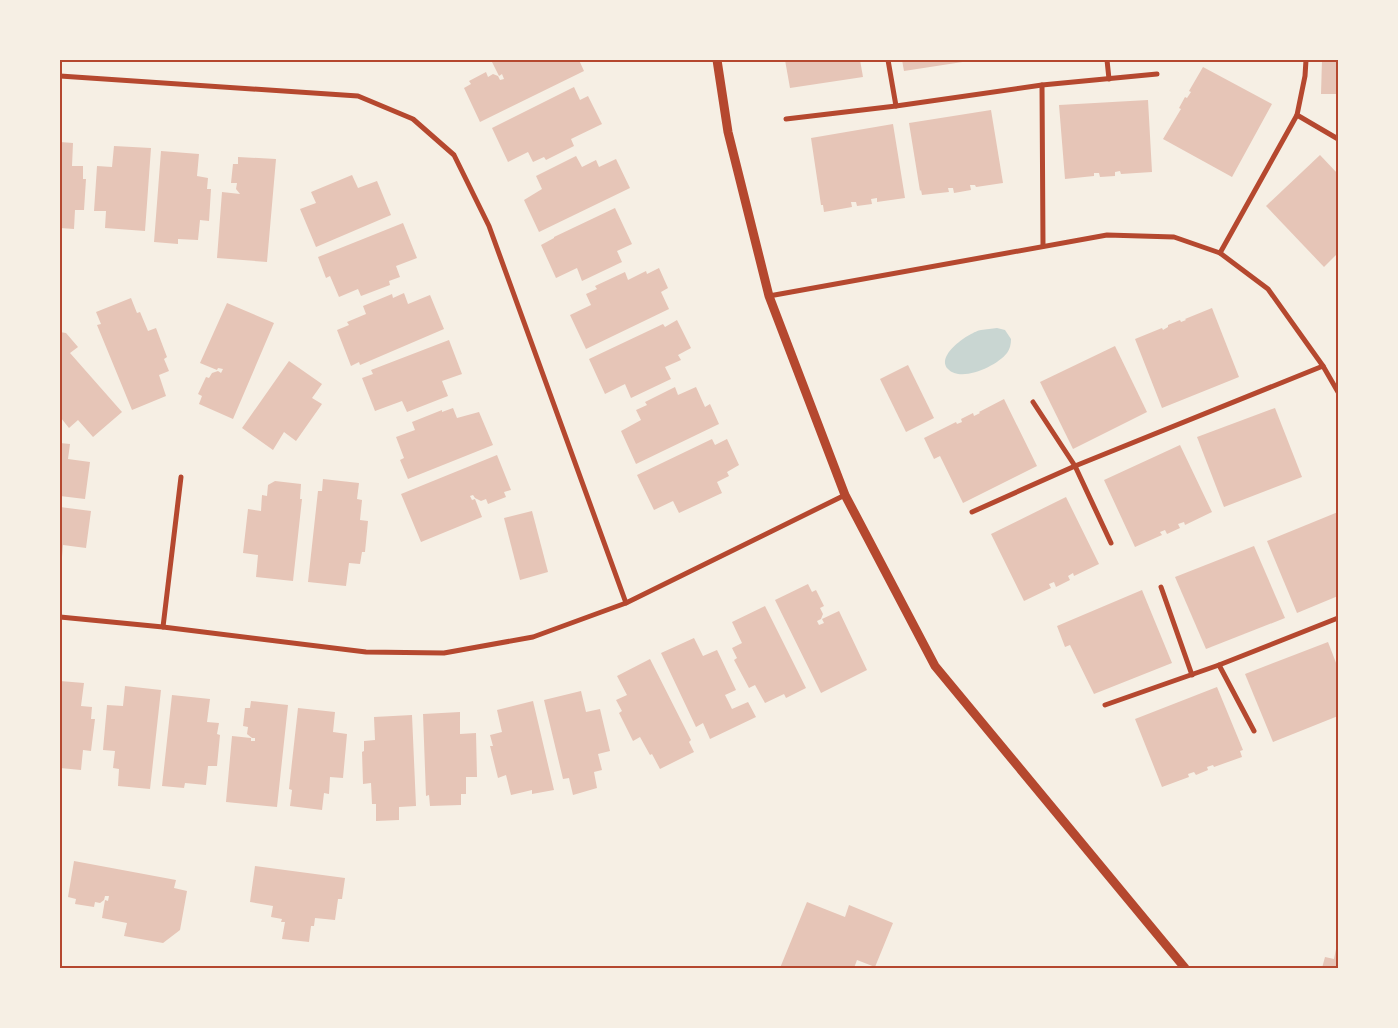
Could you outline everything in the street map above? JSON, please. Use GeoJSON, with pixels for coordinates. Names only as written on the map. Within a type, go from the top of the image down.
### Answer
{"type":"FeatureCollection","features":[{"type":"Feature","properties":{"kind":"street"},"geometry":{"type":"LineString","coordinates":[[716,60],[728,132],[770,296],[845,495],[935,666],[1184,967]]}},
{"type":"Feature","properties":{"kind":"street"},"geometry":{"type":"LineString","coordinates":[[888,60],[896,106]]}},
{"type":"Feature","properties":{"kind":"street"},"geometry":{"type":"LineString","coordinates":[[1107,60],[1110,78]]}},
{"type":"Feature","properties":{"kind":"street"},"geometry":{"type":"LineString","coordinates":[[1220,253],[1297,115],[1305,76],[1306,60]]}},
{"type":"Feature","properties":{"kind":"street"},"geometry":{"type":"LineString","coordinates":[[786,118],[896,106],[1042,85],[1157,74]]}},
{"type":"Feature","properties":{"kind":"street"},"geometry":{"type":"LineString","coordinates":[[60,76],[358,96],[414,119],[454,155],[489,226],[626,603]]}},
{"type":"Feature","properties":{"kind":"street"},"geometry":{"type":"LineString","coordinates":[[1042,85],[1043,246]]}},
{"type":"Feature","properties":{"kind":"street"},"geometry":{"type":"LineString","coordinates":[[1297,115],[1338,140]]}},
{"type":"Feature","properties":{"kind":"street"},"geometry":{"type":"LineString","coordinates":[[770,296],[1107,234],[1174,237],[1220,253],[1268,289],[1322,366],[1335,381],[1338,392]]}},
{"type":"Feature","properties":{"kind":"street"},"geometry":{"type":"LineString","coordinates":[[972,512],[1075,466],[1322,366]]}},
{"type":"Feature","properties":{"kind":"street"},"geometry":{"type":"LineString","coordinates":[[1033,402],[1075,466],[1111,543]]}},
{"type":"Feature","properties":{"kind":"street"},"geometry":{"type":"LineString","coordinates":[[164,627],[181,477]]}},
{"type":"Feature","properties":{"kind":"street"},"geometry":{"type":"LineString","coordinates":[[60,616],[366,652],[444,654],[533,637],[626,603],[845,495]]}},
{"type":"Feature","properties":{"kind":"street"},"geometry":{"type":"LineString","coordinates":[[1161,587],[1192,674]]}},
{"type":"Feature","properties":{"kind":"street"},"geometry":{"type":"LineString","coordinates":[[1105,705],[1219,665],[1338,618]]}},
{"type":"Feature","properties":{"kind":"street"},"geometry":{"type":"LineString","coordinates":[[1219,665],[1254,731]]}},
{"type":"Feature","properties":{"kind":"shaded area"},"geometry":{"type":"Polygon","coordinates":[[[997,328],[1005,330],[1011,339],[1009,350],[1002,358],[970,374],[954,373],[948,369],[945,363],[946,357],[956,345],[976,332],[997,328]]]}},
{"type":"Feature","properties":{"kind":"building"},"geometry":{"type":"Polygon","coordinates":[[[491,60],[579,60],[584,71],[480,122],[464,88],[471,84],[469,81],[486,72],[488,77],[493,74],[498,76],[500,80],[504,79],[502,74],[499,76],[491,60]]]}},
{"type":"Feature","properties":{"kind":"building"},"geometry":{"type":"Polygon","coordinates":[[[785,60],[860,60],[863,77],[790,88],[785,60]]]}},
{"type":"Feature","properties":{"kind":"building"},"geometry":{"type":"Polygon","coordinates":[[[902,60],[968,60],[969,61],[904,71],[902,60]]]}},
{"type":"Feature","properties":{"kind":"building"},"geometry":{"type":"Polygon","coordinates":[[[1322,60],[1338,60],[1338,94],[1321,94],[1322,60]]]}},
{"type":"Feature","properties":{"kind":"building"},"geometry":{"type":"Polygon","coordinates":[[[1203,67],[1272,104],[1232,177],[1163,139],[1181,109],[1179,108],[1185,97],[1187,98],[1191,92],[1189,91],[1203,67]]]}},
{"type":"Feature","properties":{"kind":"building"},"geometry":{"type":"Polygon","coordinates":[[[574,87],[580,100],[588,96],[602,124],[571,139],[574,146],[546,160],[544,157],[533,162],[528,152],[508,162],[492,128],[574,87]]]}},
{"type":"Feature","properties":{"kind":"building"},"geometry":{"type":"Polygon","coordinates":[[[1148,100],[1152,172],[1121,174],[1120,171],[1115,172],[1115,176],[1100,177],[1099,173],[1094,173],[1094,176],[1065,179],[1059,105],[1148,100]]]}},
{"type":"Feature","properties":{"kind":"building"},"geometry":{"type":"Polygon","coordinates":[[[991,110],[1003,183],[976,187],[975,185],[970,185],[971,190],[954,193],[953,188],[948,188],[949,192],[922,195],[909,123],[991,110]]]}},
{"type":"Feature","properties":{"kind":"building"},"geometry":{"type":"Polygon","coordinates":[[[893,124],[905,198],[877,202],[877,198],[871,199],[872,204],[857,206],[856,202],[851,202],[852,207],[824,212],[823,205],[821,205],[811,138],[893,124]]]}},
{"type":"Feature","properties":{"kind":"building"},"geometry":{"type":"Polygon","coordinates":[[[60,142],[73,143],[72,166],[83,166],[83,179],[86,179],[84,210],[75,210],[74,229],[60,228],[60,142]]]}},
{"type":"Feature","properties":{"kind":"building"},"geometry":{"type":"Polygon","coordinates":[[[114,146],[151,148],[145,231],[105,228],[106,211],[94,211],[97,166],[112,167],[114,146]]]}},
{"type":"Feature","properties":{"kind":"building"},"geometry":{"type":"Polygon","coordinates":[[[161,151],[199,154],[197,176],[208,178],[207,189],[211,189],[209,221],[200,220],[198,240],[178,239],[178,244],[154,242],[161,151]]]}},
{"type":"Feature","properties":{"kind":"building"},"geometry":{"type":"Polygon","coordinates":[[[1320,155],[1338,174],[1338,253],[1324,267],[1266,206],[1320,155]]]}},
{"type":"Feature","properties":{"kind":"building"},"geometry":{"type":"Polygon","coordinates":[[[576,156],[582,167],[596,160],[599,167],[616,159],[630,188],[539,232],[524,200],[542,189],[536,176],[576,156]]]}},
{"type":"Feature","properties":{"kind":"building"},"geometry":{"type":"Polygon","coordinates":[[[238,157],[276,159],[267,262],[217,258],[222,192],[240,194],[236,189],[237,183],[231,183],[233,164],[238,164],[238,157]]]}},
{"type":"Feature","properties":{"kind":"building"},"geometry":{"type":"Polygon","coordinates":[[[352,175],[358,188],[377,181],[391,215],[316,247],[300,209],[316,203],[311,192],[352,175]]]}},
{"type":"Feature","properties":{"kind":"building"},"geometry":{"type":"Polygon","coordinates":[[[615,208],[632,244],[617,251],[622,262],[582,281],[577,268],[556,278],[541,245],[615,208]]]}},
{"type":"Feature","properties":{"kind":"building"},"geometry":{"type":"Polygon","coordinates":[[[403,223],[417,258],[396,266],[400,277],[389,281],[390,285],[361,296],[358,289],[339,297],[330,276],[326,278],[318,257],[403,223]]]}},
{"type":"Feature","properties":{"kind":"building"},"geometry":{"type":"Polygon","coordinates":[[[659,268],[668,288],[661,292],[669,309],[586,349],[570,315],[591,305],[586,294],[597,289],[595,286],[625,272],[628,280],[646,271],[647,274],[659,268]]]}},
{"type":"Feature","properties":{"kind":"building"},"geometry":{"type":"Polygon","coordinates":[[[404,293],[408,304],[430,295],[444,329],[360,365],[359,362],[351,366],[337,330],[349,325],[347,322],[366,314],[363,306],[392,294],[393,298],[404,293]]]}},
{"type":"Feature","properties":{"kind":"building"},"geometry":{"type":"Polygon","coordinates":[[[131,298],[137,313],[140,312],[148,331],[156,328],[167,357],[164,359],[169,371],[159,375],[166,396],[132,410],[97,325],[101,324],[96,312],[131,298]]]}},
{"type":"Feature","properties":{"kind":"building"},"geometry":{"type":"Polygon","coordinates":[[[227,303],[274,323],[233,419],[199,404],[202,396],[198,394],[206,377],[209,378],[212,373],[218,371],[221,373],[223,369],[218,368],[217,370],[200,363],[227,303]]]}},
{"type":"Feature","properties":{"kind":"building"},"geometry":{"type":"Polygon","coordinates":[[[1212,308],[1239,377],[1162,408],[1135,339],[1162,328],[1163,330],[1168,325],[1180,320],[1181,322],[1212,308]]]}},
{"type":"Feature","properties":{"kind":"building"},"geometry":{"type":"Polygon","coordinates":[[[677,320],[691,348],[678,355],[681,360],[665,367],[671,379],[631,398],[625,384],[605,394],[589,359],[663,324],[665,327],[677,320]]]}},
{"type":"Feature","properties":{"kind":"building"},"geometry":{"type":"Polygon","coordinates":[[[60,332],[66,333],[78,347],[70,353],[122,412],[93,437],[78,420],[69,428],[60,419],[60,332]]]}},
{"type":"Feature","properties":{"kind":"building"},"geometry":{"type":"Polygon","coordinates":[[[449,340],[462,374],[442,381],[448,396],[407,412],[402,401],[375,411],[362,378],[373,374],[371,370],[449,340]]]}},
{"type":"Feature","properties":{"kind":"building"},"geometry":{"type":"Polygon","coordinates":[[[1115,346],[1147,412],[1073,449],[1040,382],[1115,346]]]}},
{"type":"Feature","properties":{"kind":"building"},"geometry":{"type":"Polygon","coordinates":[[[289,361],[322,384],[312,398],[322,404],[296,441],[284,432],[273,450],[242,428],[289,361]]]}},
{"type":"Feature","properties":{"kind":"building"},"geometry":{"type":"Polygon","coordinates":[[[908,365],[934,418],[906,432],[880,379],[908,365]]]}},
{"type":"Feature","properties":{"kind":"building"},"geometry":{"type":"Polygon","coordinates":[[[675,387],[678,395],[696,387],[705,407],[710,404],[719,424],[636,464],[621,431],[641,420],[636,410],[647,405],[645,402],[675,387]]]}},
{"type":"Feature","properties":{"kind":"building"},"geometry":{"type":"Polygon","coordinates":[[[1004,399],[1037,466],[963,503],[940,456],[934,459],[924,438],[956,422],[957,424],[962,422],[961,419],[973,413],[974,416],[1004,399]]]}},
{"type":"Feature","properties":{"kind":"building"},"geometry":{"type":"Polygon","coordinates":[[[453,408],[457,418],[479,412],[493,445],[408,479],[400,460],[404,458],[396,437],[415,430],[412,422],[442,410],[442,412],[453,408]]]}},
{"type":"Feature","properties":{"kind":"building"},"geometry":{"type":"Polygon","coordinates":[[[1275,408],[1302,477],[1224,507],[1197,437],[1275,408]]]}},
{"type":"Feature","properties":{"kind":"building"},"geometry":{"type":"Polygon","coordinates":[[[712,439],[715,445],[727,439],[739,465],[727,472],[729,476],[717,482],[722,493],[679,513],[673,501],[654,510],[637,475],[712,439]]]}},
{"type":"Feature","properties":{"kind":"building"},"geometry":{"type":"Polygon","coordinates":[[[60,443],[70,444],[68,459],[90,462],[85,499],[60,496],[60,443]]]}},
{"type":"Feature","properties":{"kind":"building"},"geometry":{"type":"Polygon","coordinates":[[[1180,445],[1212,512],[1185,525],[1184,522],[1178,524],[1180,528],[1167,534],[1165,530],[1160,532],[1162,535],[1135,547],[1104,480],[1180,445]]]}},
{"type":"Feature","properties":{"kind":"building"},"geometry":{"type":"Polygon","coordinates":[[[497,455],[511,490],[504,492],[506,497],[488,504],[486,499],[481,501],[473,495],[470,496],[472,500],[475,499],[482,517],[421,542],[401,494],[497,455]]]}},
{"type":"Feature","properties":{"kind":"building"},"geometry":{"type":"Polygon","coordinates":[[[323,479],[359,483],[357,499],[362,500],[360,520],[368,521],[365,552],[362,552],[360,564],[349,563],[346,586],[308,582],[318,491],[322,491],[323,479]]]}},
{"type":"Feature","properties":{"kind":"building"},"geometry":{"type":"Polygon","coordinates":[[[275,481],[301,484],[300,499],[302,499],[293,581],[256,577],[258,555],[243,553],[248,509],[261,511],[262,495],[267,496],[268,485],[275,481]]]}},
{"type":"Feature","properties":{"kind":"building"},"geometry":{"type":"Polygon","coordinates":[[[1066,497],[1099,564],[1074,576],[1073,573],[1068,576],[1070,580],[1056,587],[1054,582],[1049,584],[1051,588],[1024,601],[991,534],[1066,497]]]}},
{"type":"Feature","properties":{"kind":"building"},"geometry":{"type":"Polygon","coordinates":[[[60,507],[91,511],[86,548],[63,545],[62,557],[60,556],[60,507]]]}},
{"type":"Feature","properties":{"kind":"building"},"geometry":{"type":"Polygon","coordinates":[[[532,511],[548,572],[520,580],[504,518],[532,511]]]}},
{"type":"Feature","properties":{"kind":"building"},"geometry":{"type":"Polygon","coordinates":[[[1338,512],[1338,596],[1297,613],[1267,541],[1338,512]]]}},
{"type":"Feature","properties":{"kind":"building"},"geometry":{"type":"Polygon","coordinates":[[[1254,546],[1285,618],[1206,649],[1175,577],[1254,546]]]}},
{"type":"Feature","properties":{"kind":"building"},"geometry":{"type":"Polygon","coordinates":[[[808,584],[812,592],[816,590],[824,606],[820,608],[823,614],[821,619],[817,621],[819,625],[824,623],[822,619],[839,611],[867,670],[821,693],[775,600],[808,584]]]}},
{"type":"Feature","properties":{"kind":"building"},"geometry":{"type":"Polygon","coordinates":[[[1142,590],[1172,663],[1094,694],[1070,645],[1065,647],[1057,626],[1142,590]]]}},
{"type":"Feature","properties":{"kind":"building"},"geometry":{"type":"Polygon","coordinates":[[[765,606],[806,688],[786,698],[784,694],[765,703],[755,685],[749,688],[734,660],[737,658],[732,648],[742,643],[732,622],[765,606]]]}},
{"type":"Feature","properties":{"kind":"building"},"geometry":{"type":"Polygon","coordinates":[[[694,638],[703,656],[717,650],[736,690],[725,695],[732,709],[748,702],[756,717],[710,739],[703,723],[696,727],[661,653],[694,638]]]}},
{"type":"Feature","properties":{"kind":"building"},"geometry":{"type":"Polygon","coordinates":[[[1328,642],[1338,668],[1338,716],[1273,742],[1245,674],[1328,642]]]}},
{"type":"Feature","properties":{"kind":"building"},"geometry":{"type":"Polygon","coordinates":[[[650,659],[691,740],[689,742],[694,752],[660,769],[640,737],[633,741],[619,713],[622,711],[616,700],[627,695],[617,676],[650,659]]]}},
{"type":"Feature","properties":{"kind":"building"},"geometry":{"type":"Polygon","coordinates":[[[60,681],[84,683],[81,706],[92,707],[91,719],[95,719],[91,751],[83,750],[81,770],[60,768],[60,681]]]}},
{"type":"Feature","properties":{"kind":"building"},"geometry":{"type":"Polygon","coordinates":[[[125,686],[161,690],[150,789],[118,786],[119,769],[113,768],[115,751],[103,750],[107,705],[123,706],[125,686]]]}},
{"type":"Feature","properties":{"kind":"building"},"geometry":{"type":"Polygon","coordinates":[[[1217,687],[1243,750],[1240,751],[1242,757],[1214,767],[1213,765],[1207,767],[1208,770],[1196,775],[1194,772],[1188,774],[1189,777],[1162,787],[1135,719],[1217,687]]]}},
{"type":"Feature","properties":{"kind":"building"},"geometry":{"type":"Polygon","coordinates":[[[581,691],[586,712],[600,709],[610,751],[598,754],[602,770],[594,772],[597,788],[573,795],[569,778],[563,779],[544,700],[581,691]]]}},
{"type":"Feature","properties":{"kind":"building"},"geometry":{"type":"Polygon","coordinates":[[[172,695],[210,699],[207,722],[219,723],[217,734],[220,735],[217,766],[208,766],[206,785],[185,783],[184,788],[162,786],[172,695]]]}},
{"type":"Feature","properties":{"kind":"building"},"geometry":{"type":"Polygon","coordinates":[[[251,701],[288,705],[277,807],[226,802],[232,736],[251,738],[251,741],[255,741],[255,738],[247,734],[248,727],[243,726],[245,708],[250,708],[251,701]]]}},
{"type":"Feature","properties":{"kind":"building"},"geometry":{"type":"Polygon","coordinates":[[[533,701],[554,790],[532,794],[532,790],[511,795],[506,775],[498,778],[490,746],[493,746],[490,735],[502,732],[497,710],[533,701]]]}},
{"type":"Feature","properties":{"kind":"building"},"geometry":{"type":"Polygon","coordinates":[[[298,708],[335,712],[333,732],[347,734],[343,778],[330,777],[329,794],[324,793],[322,810],[290,806],[292,790],[289,789],[298,708]]]}},
{"type":"Feature","properties":{"kind":"building"},"geometry":{"type":"Polygon","coordinates":[[[460,712],[460,734],[476,733],[477,777],[466,777],[466,794],[461,794],[461,805],[430,806],[429,795],[426,796],[423,714],[460,712]]]}},
{"type":"Feature","properties":{"kind":"building"},"geometry":{"type":"Polygon","coordinates":[[[412,715],[416,806],[399,807],[399,820],[376,821],[376,804],[372,804],[371,783],[363,784],[362,752],[364,751],[364,741],[375,740],[374,717],[412,715]]]}},
{"type":"Feature","properties":{"kind":"building"},"geometry":{"type":"Polygon","coordinates":[[[74,861],[176,880],[174,888],[187,891],[180,930],[163,943],[124,936],[127,923],[102,918],[105,900],[108,901],[109,896],[105,896],[104,900],[100,903],[95,902],[94,907],[75,904],[76,899],[68,897],[74,861]]]}},
{"type":"Feature","properties":{"kind":"building"},"geometry":{"type":"Polygon","coordinates":[[[255,866],[345,878],[342,899],[338,899],[335,920],[315,918],[314,926],[311,926],[309,942],[282,939],[285,922],[281,922],[282,919],[271,917],[273,906],[250,902],[255,866]]]}},
{"type":"Feature","properties":{"kind":"building"},"geometry":{"type":"Polygon","coordinates":[[[807,902],[845,917],[849,905],[893,923],[875,967],[857,960],[854,968],[780,968],[807,902]]]}},
{"type":"Feature","properties":{"kind":"building"},"geometry":{"type":"Polygon","coordinates":[[[1337,944],[1338,968],[1322,968],[1325,957],[1334,959],[1337,944]]]}}]}
